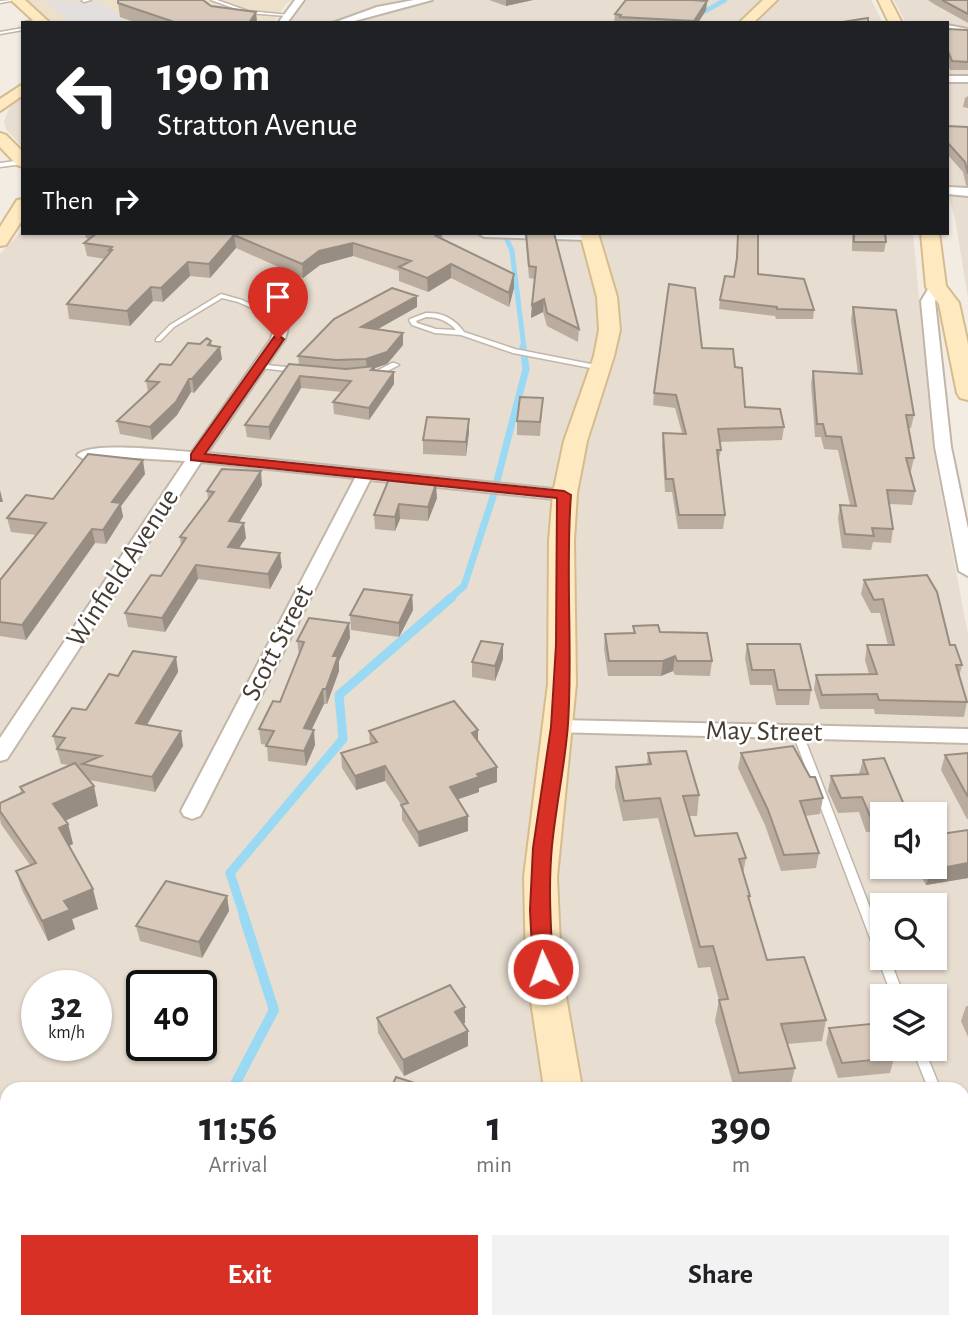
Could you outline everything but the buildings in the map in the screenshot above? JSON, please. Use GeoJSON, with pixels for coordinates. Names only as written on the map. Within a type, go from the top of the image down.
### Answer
{"type":"FeatureCollection","features":[{"type":"Feature","properties":{"kind":"street"},"geometry":{"type":"LineString","coordinates":[[17,0],[42,21]]}},
{"type":"Feature","properties":{"kind":"street"},"geometry":{"type":"LineString","coordinates":[[284,19],[300,0]]}},
{"type":"Feature","properties":{"kind":"street"},"geometry":{"type":"LineString","coordinates":[[343,21],[380,9],[428,0]]}},
{"type":"Feature","properties":{"kind":"street"},"geometry":{"type":"LineString","coordinates":[[747,21],[771,0]]}},
{"type":"Feature","properties":{"kind":"street"},"geometry":{"type":"LineString","coordinates":[[884,0],[895,21]]}},
{"type":"Feature","properties":{"kind":"street"},"geometry":{"type":"LineString","coordinates":[[949,28],[968,32]]}},
{"type":"Feature","properties":{"kind":"street"},"geometry":{"type":"LineString","coordinates":[[949,79],[968,79]]}},
{"type":"Feature","properties":{"kind":"street"},"geometry":{"type":"LineString","coordinates":[[0,106],[21,90]]}},
{"type":"Feature","properties":{"kind":"street"},"geometry":{"type":"LineString","coordinates":[[0,138],[21,160]]}},
{"type":"Feature","properties":{"kind":"street"},"geometry":{"type":"LineString","coordinates":[[949,191],[968,192]]}},
{"type":"Feature","properties":{"kind":"street"},"geometry":{"type":"LineString","coordinates":[[0,241],[21,207]]}},
{"type":"Feature","properties":{"kind":"street"},"geometry":{"type":"LineString","coordinates":[[562,1082],[543,969],[540,910],[542,848],[559,727],[564,645],[564,495],[576,439],[608,345],[610,312],[589,235]]}},
{"type":"Feature","properties":{"kind":"street"},"geometry":{"type":"LineString","coordinates":[[930,235],[936,287],[949,303],[966,372],[968,393]]}},
{"type":"Feature","properties":{"kind":"street"},"geometry":{"type":"LineString","coordinates":[[936,287],[928,302],[943,447],[968,571]]}},
{"type":"Feature","properties":{"kind":"street","name":"Winfield Avenue"},"geometry":{"type":"LineString","coordinates":[[0,754],[196,457],[278,339],[281,328],[270,314]]}},
{"type":"Feature","properties":{"kind":"street"},"geometry":{"type":"LineString","coordinates":[[85,455],[117,452],[196,457],[564,495]]}},
{"type":"Feature","properties":{"kind":"street","name":"Scott Street"},"geometry":{"type":"LineString","coordinates":[[192,811],[364,476]]}},
{"type":"Feature","properties":{"kind":"street","name":"May Street"},"geometry":{"type":"LineString","coordinates":[[559,727],[968,736]]}},
{"type":"Feature","properties":{"kind":"lane"},"geometry":{"type":"LineString","coordinates":[[0,2],[9,0]]}},
{"type":"Feature","properties":{"kind":"lane"},"geometry":{"type":"LineString","coordinates":[[213,0],[230,9],[284,19]]}},
{"type":"Feature","properties":{"kind":"lane"},"geometry":{"type":"LineString","coordinates":[[0,27],[21,24]]}},
{"type":"Feature","properties":{"kind":"lane"},"geometry":{"type":"LineString","coordinates":[[0,33],[21,29]]}},
{"type":"Feature","properties":{"kind":"lane"},"geometry":{"type":"LineString","coordinates":[[0,165],[21,162]]}},
{"type":"Feature","properties":{"kind":"lane"},"geometry":{"type":"LineString","coordinates":[[158,340],[172,326],[221,296],[270,314]]}},
{"type":"Feature","properties":{"kind":"lane"},"geometry":{"type":"LineString","coordinates":[[462,333],[447,319],[431,314],[420,314],[412,320],[414,324],[435,331],[462,333],[521,352],[601,368]]}},
{"type":"Feature","properties":{"kind":"lane"},"geometry":{"type":"LineString","coordinates":[[363,376],[387,371],[395,365]]}},
{"type":"Feature","properties":{"kind":"lane"},"geometry":{"type":"LineString","coordinates":[[260,366],[300,370]]}},
{"type":"Feature","properties":{"kind":"lane"},"geometry":{"type":"LineString","coordinates":[[798,734],[870,921]]}},
{"type":"Feature","properties":{"kind":"lane"},"geometry":{"type":"LineString","coordinates":[[923,1061],[932,1082]]}},
{"type":"Feature","properties":{"kind":"shaded area"},"geometry":{"type":"Polygon","coordinates":[[[26,0],[292,0],[274,21],[50,21],[26,0]]]}},
{"type":"Feature","properties":{"kind":"shaded area"},"geometry":{"type":"Polygon","coordinates":[[[44,0],[103,3],[126,21],[70,21],[44,0]]]}},
{"type":"Feature","properties":{"kind":"shaded area"},"geometry":{"type":"Polygon","coordinates":[[[307,0],[871,0],[882,21],[291,21],[307,0]]]}},
{"type":"Feature","properties":{"kind":"shaded area"},"geometry":{"type":"Polygon","coordinates":[[[894,0],[968,0],[968,298],[955,218],[949,198],[949,21],[905,21],[894,0]]]}},
{"type":"Feature","properties":{"kind":"shaded area"},"geometry":{"type":"Polygon","coordinates":[[[21,97],[21,146],[6,129],[4,122],[10,106],[21,97]]]}},
{"type":"Feature","properties":{"kind":"shaded area"},"geometry":{"type":"Polygon","coordinates":[[[21,231],[21,235],[913,235],[933,449],[968,635],[968,1082],[0,1082],[0,254],[21,231]]]}},
{"type":"Feature","properties":{"kind":"waterway"},"geometry":{"type":"LineString","coordinates":[[688,21],[725,0]]}},
{"type":"Feature","properties":{"kind":"waterway"},"geometry":{"type":"LineString","coordinates":[[505,235],[512,251],[524,348]]}},
{"type":"Feature","properties":{"kind":"waterway"},"geometry":{"type":"LineString","coordinates":[[450,598],[464,586],[492,500],[526,369],[523,347]]}},
{"type":"Feature","properties":{"kind":"waterway"},"geometry":{"type":"LineString","coordinates":[[245,919],[230,873],[343,739],[339,695],[452,597]]}},
{"type":"Feature","properties":{"kind":"waterway"},"geometry":{"type":"LineString","coordinates":[[236,1082],[274,1010],[244,917]]}},
{"type":"Feature","properties":{"kind":"route"},"geometry":{"type":"LineString","coordinates":[[278,339],[196,457],[564,495],[564,645],[559,727],[542,848],[540,910],[543,969]]}}]}
